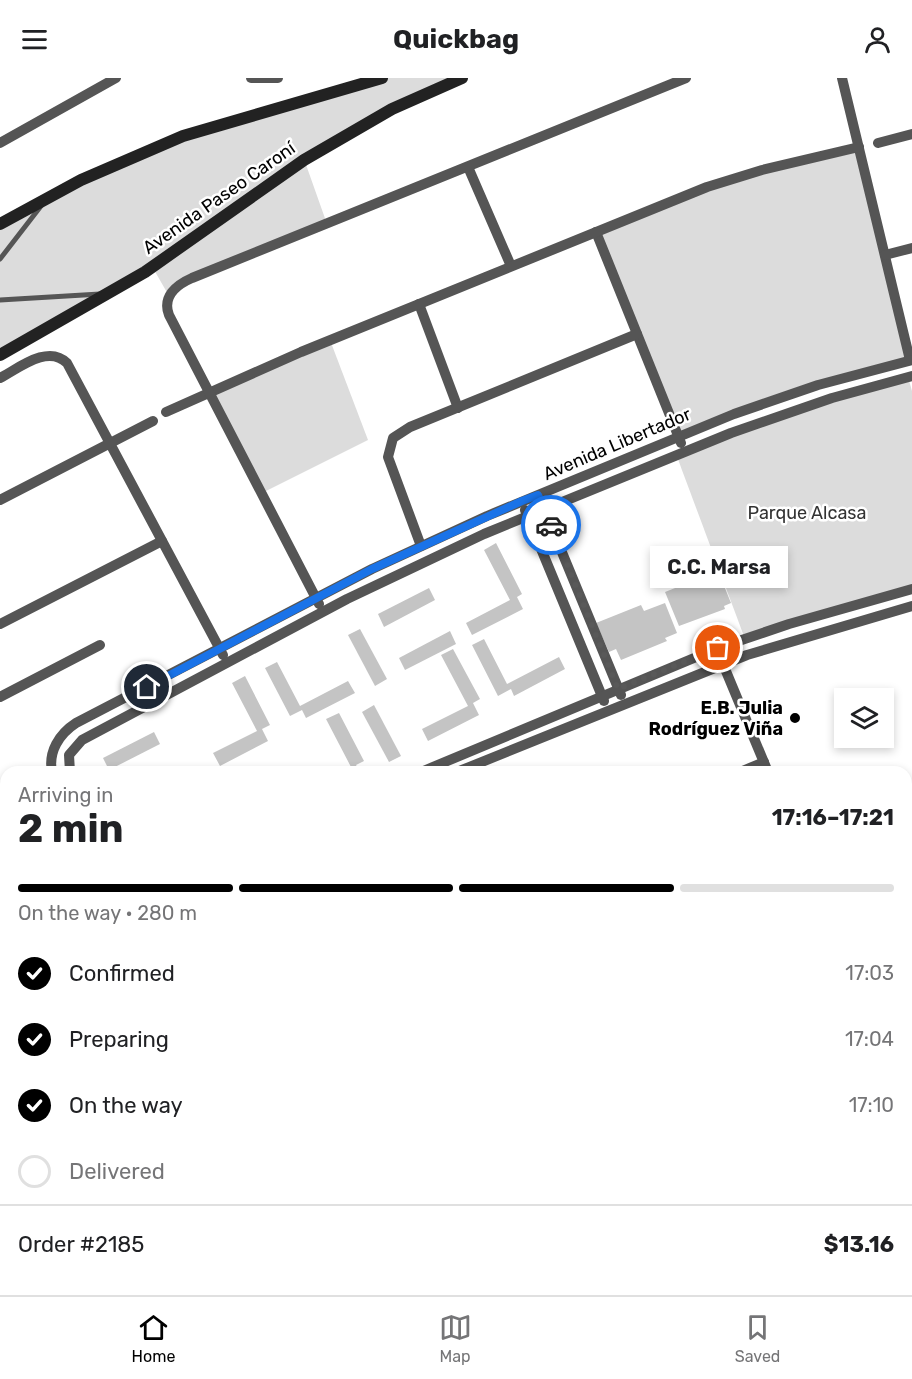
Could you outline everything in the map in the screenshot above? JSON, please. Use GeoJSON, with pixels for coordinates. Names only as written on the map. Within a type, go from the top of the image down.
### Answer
{"type":"FeatureCollection","features":[{"type":"Feature","properties":{"kind":"street"},"geometry":{"type":"LineString","coordinates":[[0,143],[116,78]]}},
{"type":"Feature","properties":{"kind":"street"},"geometry":{"type":"LineString","coordinates":[[251,78],[278,78]]}},
{"type":"Feature","properties":{"kind":"street"},"geometry":{"type":"LineString","coordinates":[[0,224],[109,167],[183,136],[382,78]]}},
{"type":"Feature","properties":{"kind":"street","name":"Avenida Paseo Caroní"},"geometry":{"type":"LineString","coordinates":[[0,355],[111,294],[185,245],[304,160],[392,109],[462,78]]}},
{"type":"Feature","properties":{"kind":"street"},"geometry":{"type":"LineString","coordinates":[[323,612],[167,310],[167,301],[174,288],[192,278],[686,78]]}},
{"type":"Feature","properties":{"kind":"street"},"geometry":{"type":"LineString","coordinates":[[842,78],[911,360]]}},
{"type":"Feature","properties":{"kind":"street"},"geometry":{"type":"LineString","coordinates":[[878,143],[912,134]]}},
{"type":"Feature","properties":{"kind":"street"},"geometry":{"type":"LineString","coordinates":[[166,412],[419,304],[730,179],[859,147]]}},
{"type":"Feature","properties":{"kind":"street"},"geometry":{"type":"LineString","coordinates":[[468,167],[511,266]]}},
{"type":"Feature","properties":{"kind":"street"},"geometry":{"type":"LineString","coordinates":[[596,232],[684,451]]}},
{"type":"Feature","properties":{"kind":"street"},"geometry":{"type":"LineString","coordinates":[[885,255],[912,248]]}},
{"type":"Feature","properties":{"kind":"street"},"geometry":{"type":"LineString","coordinates":[[419,304],[458,408]]}},
{"type":"Feature","properties":{"kind":"street"},"geometry":{"type":"LineString","coordinates":[[421,546],[389,461],[388,449],[393,438],[402,431],[637,334]]}},
{"type":"Feature","properties":{"kind":"street"},"geometry":{"type":"LineString","coordinates":[[0,378],[44,356],[61,358],[67,363],[228,663]]}},
{"type":"Feature","properties":{"kind":"street","name":"Avenida Libertador"},"geometry":{"type":"LineString","coordinates":[[52,766],[53,750],[68,728],[316,598],[421,546],[678,436],[793,393],[911,360]]}},
{"type":"Feature","properties":{"kind":"street","name":"Avenida Libertador"},"geometry":{"type":"LineString","coordinates":[[70,766],[69,755],[82,740],[409,569],[544,508],[684,451],[809,405],[912,376]]}},
{"type":"Feature","properties":{"kind":"street"},"geometry":{"type":"LineString","coordinates":[[0,500],[153,421]]}},
{"type":"Feature","properties":{"kind":"street"},"geometry":{"type":"LineString","coordinates":[[538,495],[624,703]]}},
{"type":"Feature","properties":{"kind":"street"},"geometry":{"type":"LineString","coordinates":[[522,501],[608,710]]}},
{"type":"Feature","properties":{"kind":"street"},"geometry":{"type":"LineString","coordinates":[[0,624],[162,541]]}},
{"type":"Feature","properties":{"kind":"street"},"geometry":{"type":"LineString","coordinates":[[435,766],[618,689],[749,638],[912,589]]}},
{"type":"Feature","properties":{"kind":"street"},"geometry":{"type":"LineString","coordinates":[[472,766],[723,664],[795,639],[912,606]]}},
{"type":"Feature","properties":{"kind":"street"},"geometry":{"type":"LineString","coordinates":[[0,697],[100,645]]}},
{"type":"Feature","properties":{"kind":"street"},"geometry":{"type":"LineString","coordinates":[[723,664],[766,766]]}},
{"type":"Feature","properties":{"kind":"lane"},"geometry":{"type":"LineString","coordinates":[[0,259],[45,200]]}},
{"type":"Feature","properties":{"kind":"lane"},"geometry":{"type":"LineString","coordinates":[[0,300],[111,294]]}},
{"type":"Feature","properties":{"kind":"green space"},"geometry":{"type":"Polygon","coordinates":[[[382,78],[462,78],[304,159],[327,224],[192,278],[169,296],[153,268],[0,355],[0,224],[138,154],[382,78]]]}},
{"type":"Feature","properties":{"kind":"green space"},"geometry":{"type":"Polygon","coordinates":[[[859,147],[910,360],[818,385],[678,436],[596,232],[707,187],[859,147]]]}},
{"type":"Feature","properties":{"kind":"green space"},"geometry":{"type":"Polygon","coordinates":[[[330,340],[368,440],[262,493],[209,392],[330,340]]]}},
{"type":"Feature","properties":{"kind":"green space","name":"Parque Alcasa"},"geometry":{"type":"Polygon","coordinates":[[[908,377],[912,391],[912,589],[745,639],[676,454],[908,377]]]}},
{"type":"Feature","properties":{"kind":"building"},"geometry":{"type":"Polygon","coordinates":[[[496,543],[522,594],[517,597],[523,609],[472,635],[466,623],[510,600],[484,550],[496,543]]]}},
{"type":"Feature","properties":{"kind":"building"},"geometry":{"type":"Polygon","coordinates":[[[718,571],[731,603],[724,606],[725,609],[679,626],[665,592],[718,571]]]}},
{"type":"Feature","properties":{"kind":"building"},"geometry":{"type":"Polygon","coordinates":[[[429,588],[435,600],[384,627],[378,614],[429,588]]]}},
{"type":"Feature","properties":{"kind":"building"},"geometry":{"type":"Polygon","coordinates":[[[665,603],[677,633],[665,638],[667,641],[621,660],[616,649],[609,652],[596,623],[641,605],[644,611],[665,603]]]}},
{"type":"Feature","properties":{"kind":"building"},"geometry":{"type":"Polygon","coordinates":[[[360,629],[387,679],[375,686],[348,635],[360,629]]]}},
{"type":"Feature","properties":{"kind":"building"},"geometry":{"type":"Polygon","coordinates":[[[450,631],[456,644],[405,670],[399,658],[450,631]]]}},
{"type":"Feature","properties":{"kind":"building"},"geometry":{"type":"Polygon","coordinates":[[[484,639],[507,684],[559,657],[565,669],[514,696],[511,689],[498,696],[472,645],[484,639]]]}},
{"type":"Feature","properties":{"kind":"building"},"geometry":{"type":"Polygon","coordinates":[[[453,649],[480,699],[473,703],[479,715],[428,741],[422,729],[468,706],[441,655],[453,649]]]}},
{"type":"Feature","properties":{"kind":"building"},"geometry":{"type":"Polygon","coordinates":[[[277,662],[300,706],[348,681],[355,693],[306,718],[302,710],[290,716],[265,668],[277,662]]]}},
{"type":"Feature","properties":{"kind":"building"},"geometry":{"type":"Polygon","coordinates":[[[245,676],[270,725],[262,729],[268,741],[220,766],[213,753],[257,731],[232,683],[245,676]]]}},
{"type":"Feature","properties":{"kind":"building"},"geometry":{"type":"Polygon","coordinates":[[[374,705],[401,756],[389,762],[362,712],[374,705]]]}},
{"type":"Feature","properties":{"kind":"building"},"geometry":{"type":"Polygon","coordinates":[[[339,713],[364,761],[357,766],[350,766],[326,719],[339,713]]]}},
{"type":"Feature","properties":{"kind":"building"},"geometry":{"type":"Polygon","coordinates":[[[154,732],[160,744],[117,766],[107,766],[103,758],[154,732]]]}},
{"type":"Feature","properties":{"kind":"way so far"},"geometry":{"type":"LineString","coordinates":[[551,525],[618,689],[718,648]]}},
{"type":"Feature","properties":{"kind":"place","name":"C.C. Marsa"},"geometry":{"type":"Point","coordinates":[718,648]}},
{"type":"Feature","properties":{"kind":"place","name":"E.B. Julia Rodríguez Viña"},"geometry":{"type":"Point","coordinates":[795,718]}},
{"type":"Feature","properties":{"kind":"route"},"geometry":{"type":"LineString","coordinates":[[147,687],[372,569],[522,501],[538,495],[551,525]]}}]}
